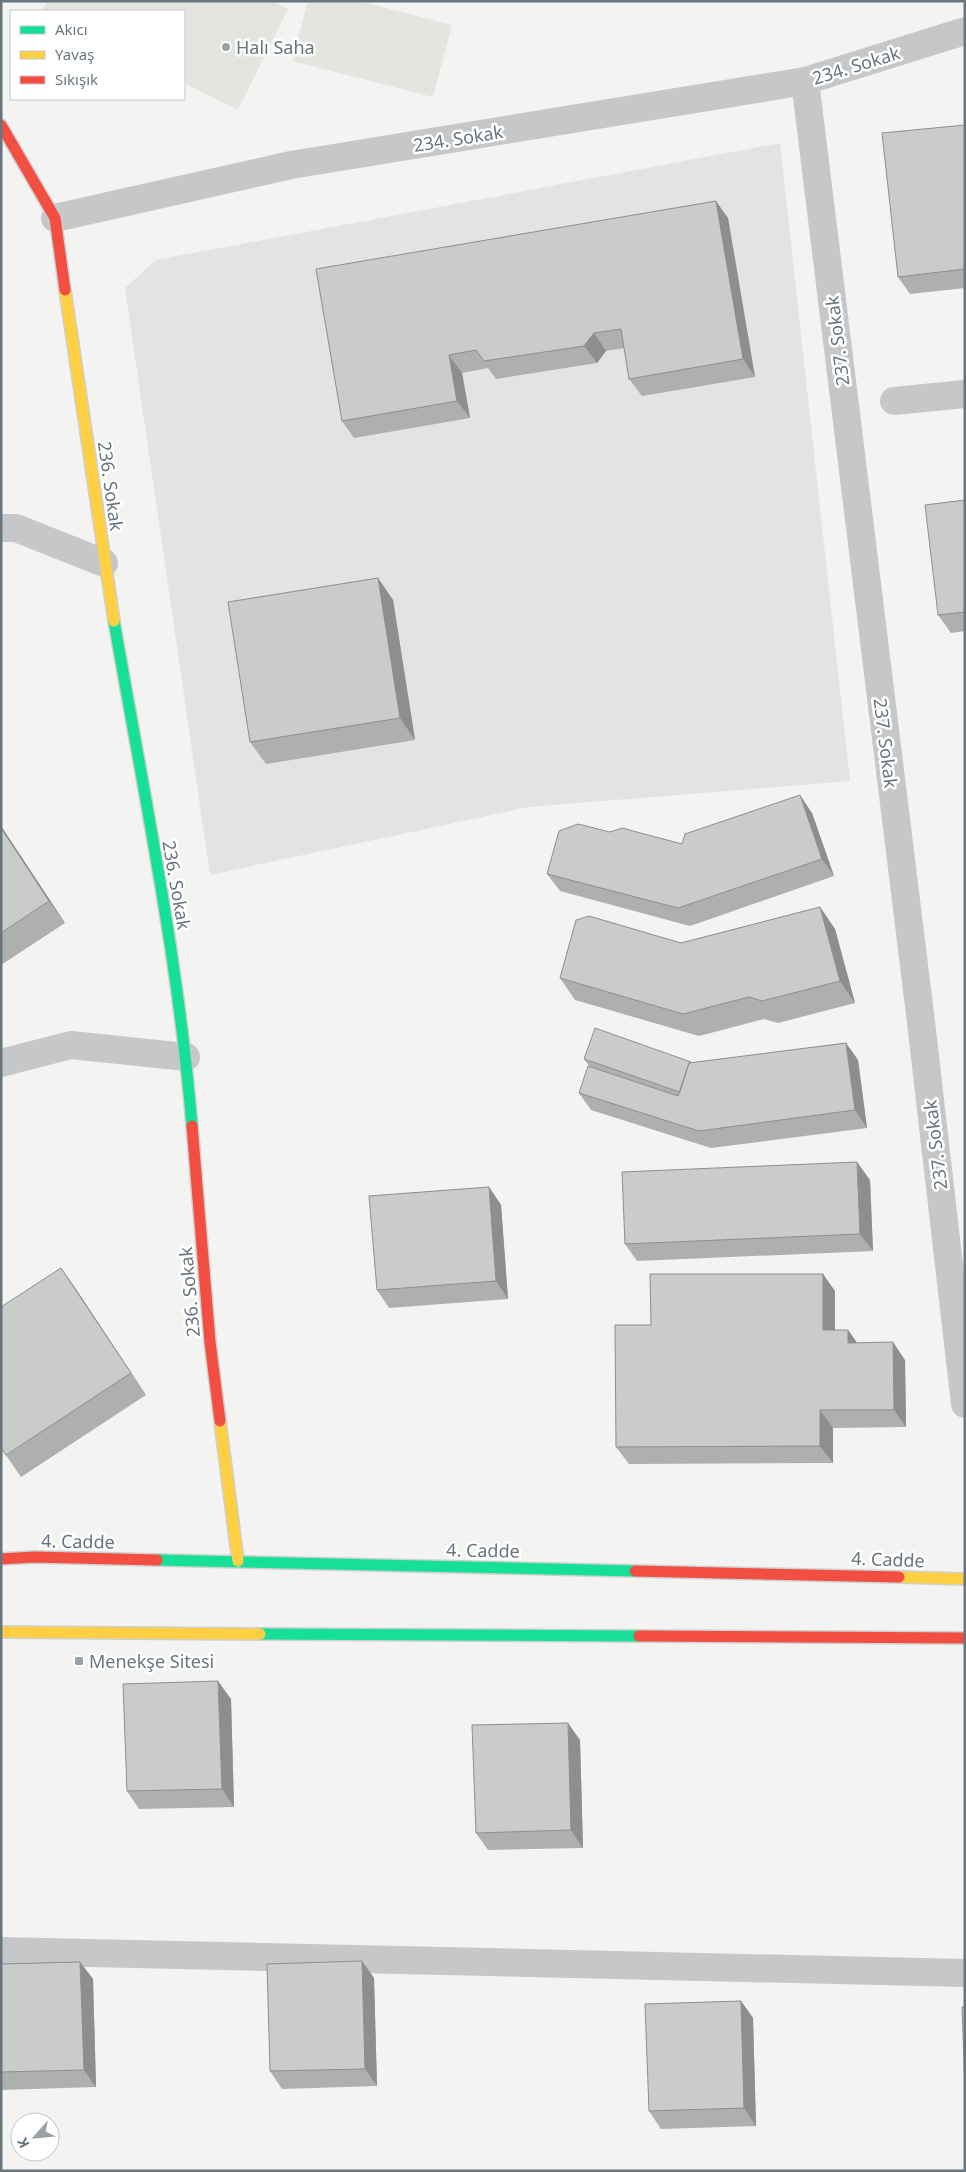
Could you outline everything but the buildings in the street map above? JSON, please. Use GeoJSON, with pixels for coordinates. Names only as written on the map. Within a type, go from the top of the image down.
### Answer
{"type":"FeatureCollection","features":[{"type":"Feature","properties":{"kind":"main road"},"geometry":{"type":"LineString","coordinates":[[1,125],[55,218]]}},
{"type":"Feature","properties":{"kind":"main road","name":"236. Sokak"},"geometry":{"type":"LineString","coordinates":[[55,218],[104,563],[177,988],[186,1057],[210,1342],[238,1561]]}},
{"type":"Feature","properties":{"kind":"main road","name":"4. Cadde"},"geometry":{"type":"LineString","coordinates":[[1,1559],[238,1561],[965,1579]]}},
{"type":"Feature","properties":{"kind":"main road"},"geometry":{"type":"LineString","coordinates":[[1,1632],[965,1638]]}},
{"type":"Feature","properties":{"kind":"street","name":"234. Sokak"},"geometry":{"type":"LineString","coordinates":[[55,218],[291,165],[805,81],[965,31]]}},
{"type":"Feature","properties":{"kind":"street","name":"237. Sokak"},"geometry":{"type":"LineString","coordinates":[[805,81],[921,1022],[965,1404]]}},
{"type":"Feature","properties":{"kind":"street"},"geometry":{"type":"LineString","coordinates":[[894,402],[965,394]]}},
{"type":"Feature","properties":{"kind":"street"},"geometry":{"type":"LineString","coordinates":[[1,528],[16,528],[104,563]]}},
{"type":"Feature","properties":{"kind":"street"},"geometry":{"type":"LineString","coordinates":[[1,1063],[71,1045],[186,1057]]}},
{"type":"Feature","properties":{"kind":"street"},"geometry":{"type":"LineString","coordinates":[[1,1951],[965,1973]]}},
{"type":"Feature","properties":{"kind":"shaded area","name":"Halı Saha"},"geometry":{"type":"Polygon","coordinates":[[[47,1],[273,1],[288,9],[238,110],[185,84],[185,10],[42,10],[47,1]]]}},
{"type":"Feature","properties":{"kind":"shaded area"},"geometry":{"type":"Polygon","coordinates":[[[308,1],[359,1],[452,25],[433,97],[292,61],[308,1]]]}},
{"type":"Feature","properties":{"kind":"shaded area"},"geometry":{"type":"Polygon","coordinates":[[[780,143],[850,781],[529,807],[210,875],[125,288],[156,260],[780,143]]]}},
{"type":"Feature","properties":{"kind":"traffic: fast"},"geometry":{"type":"LineString","coordinates":[[114,621],[169,936],[186,1062],[192,1126]]}},
{"type":"Feature","properties":{"kind":"traffic: fast"},"geometry":{"type":"LineString","coordinates":[[157,1560],[635,1571]]}},
{"type":"Feature","properties":{"kind":"traffic: fast"},"geometry":{"type":"LineString","coordinates":[[260,1634],[639,1636]]}},
{"type":"Feature","properties":{"kind":"traffic: slow"},"geometry":{"type":"LineString","coordinates":[[65,290],[114,621]]}},
{"type":"Feature","properties":{"kind":"traffic: slow"},"geometry":{"type":"LineString","coordinates":[[220,1421],[238,1561]]}},
{"type":"Feature","properties":{"kind":"traffic: slow"},"geometry":{"type":"LineString","coordinates":[[899,1577],[965,1579]]}},
{"type":"Feature","properties":{"kind":"traffic: slow"},"geometry":{"type":"LineString","coordinates":[[1,1632],[260,1634]]}},
{"type":"Feature","properties":{"kind":"traffic: jam"},"geometry":{"type":"LineString","coordinates":[[1,125],[55,218],[65,290]]}},
{"type":"Feature","properties":{"kind":"traffic: jam"},"geometry":{"type":"LineString","coordinates":[[192,1126],[210,1342],[220,1421]]}},
{"type":"Feature","properties":{"kind":"traffic: jam"},"geometry":{"type":"LineString","coordinates":[[1,1559],[34,1557],[157,1560]]}},
{"type":"Feature","properties":{"kind":"traffic: jam"},"geometry":{"type":"LineString","coordinates":[[635,1571],[899,1577]]}},
{"type":"Feature","properties":{"kind":"traffic: jam"},"geometry":{"type":"LineString","coordinates":[[639,1636],[965,1638]]}},
{"type":"Feature","properties":{"kind":"place","name":"Halı Saha"},"geometry":{"type":"Point","coordinates":[226,47]}},
{"type":"Feature","properties":{"kind":"place","name":"Menekşe Sitesi"},"geometry":{"type":"Point","coordinates":[79,1661]}}]}
